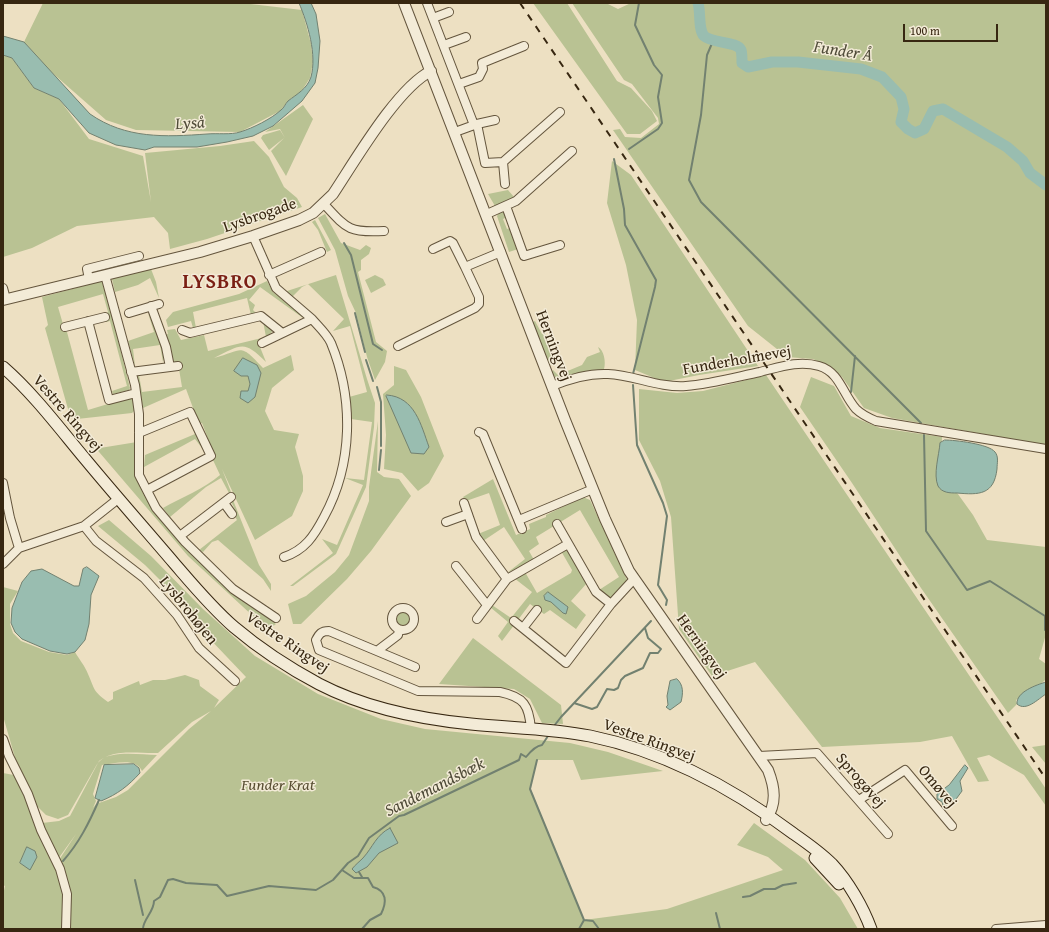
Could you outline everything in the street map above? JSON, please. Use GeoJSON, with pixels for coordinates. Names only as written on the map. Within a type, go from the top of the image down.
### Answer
{"type":"FeatureCollection","features":[{"type":"Feature","properties":{"kind":"main road","name":"Vestre Ringvej"},"geometry":{"type":"LineString","coordinates":[[3,367],[54,421],[118,499],[204,597],[232,625],[262,649],[298,673],[323,686],[368,705],[432,720],[588,736],[625,745],[674,764],[704,779],[768,818]]}},
{"type":"Feature","properties":{"kind":"main road"},"geometry":{"type":"LineString","coordinates":[[768,818],[817,860],[842,887],[865,929]]}},
{"type":"Feature","properties":{"kind":"main road"},"geometry":{"type":"LineString","coordinates":[[768,818],[833,865],[847,884],[871,929]]}},
{"type":"Feature","properties":{"kind":"street","name":"Herningvej"},"geometry":{"type":"LineString","coordinates":[[404,3],[593,488],[634,579],[768,770],[773,785],[774,800],[768,818]]}},
{"type":"Feature","properties":{"kind":"street"},"geometry":{"type":"LineString","coordinates":[[428,3],[476,125],[485,163],[503,162],[560,112]]}},
{"type":"Feature","properties":{"kind":"street"},"geometry":{"type":"LineString","coordinates":[[433,18],[449,12]]}},
{"type":"Feature","properties":{"kind":"street"},"geometry":{"type":"LineString","coordinates":[[444,45],[466,37]]}},
{"type":"Feature","properties":{"kind":"street"},"geometry":{"type":"LineString","coordinates":[[459,84],[479,78],[484,69],[482,63],[524,46]]}},
{"type":"Feature","properties":{"kind":"street","name":"Lysbrogade"},"geometry":{"type":"LineString","coordinates":[[3,288],[4,300],[200,252],[294,223],[313,213],[324,204],[333,194],[383,120],[418,78],[431,71]]}},
{"type":"Feature","properties":{"kind":"street"},"geometry":{"type":"LineString","coordinates":[[455,132],[495,120]]}},
{"type":"Feature","properties":{"kind":"street"},"geometry":{"type":"LineString","coordinates":[[487,214],[516,201],[572,151]]}},
{"type":"Feature","properties":{"kind":"street"},"geometry":{"type":"LineString","coordinates":[[503,162],[505,184]]}},
{"type":"Feature","properties":{"kind":"street"},"geometry":{"type":"LineString","coordinates":[[324,204],[340,222],[348,228],[365,233],[384,231]]}},
{"type":"Feature","properties":{"kind":"street"},"geometry":{"type":"LineString","coordinates":[[506,206],[524,256],[560,245]]}},
{"type":"Feature","properties":{"kind":"street"},"geometry":{"type":"LineString","coordinates":[[253,236],[276,288],[312,319],[330,341],[341,376],[348,427],[346,453],[341,478],[330,506],[318,530],[305,546],[297,552],[284,556]]}},
{"type":"Feature","properties":{"kind":"street"},"geometry":{"type":"LineString","coordinates":[[398,346],[475,308],[479,304],[479,297],[453,243],[450,241],[433,249]]}},
{"type":"Feature","properties":{"kind":"street"},"geometry":{"type":"LineString","coordinates":[[270,275],[321,252]]}},
{"type":"Feature","properties":{"kind":"street"},"geometry":{"type":"LineString","coordinates":[[465,267],[501,252]]}},
{"type":"Feature","properties":{"kind":"street"},"geometry":{"type":"LineString","coordinates":[[89,279],[87,269],[139,256]]}},
{"type":"Feature","properties":{"kind":"street"},"geometry":{"type":"LineString","coordinates":[[126,259],[128,270]]}},
{"type":"Feature","properties":{"kind":"street"},"geometry":{"type":"LineString","coordinates":[[105,275],[136,393],[139,433],[139,475],[156,508],[180,536],[233,589],[269,609],[276,618]]}},
{"type":"Feature","properties":{"kind":"street"},"geometry":{"type":"LineString","coordinates":[[129,314],[155,305],[166,346],[174,366],[131,372]]}},
{"type":"Feature","properties":{"kind":"street"},"geometry":{"type":"LineString","coordinates":[[182,330],[190,334],[261,316],[281,332]]}},
{"type":"Feature","properties":{"kind":"street"},"geometry":{"type":"LineString","coordinates":[[65,328],[105,317]]}},
{"type":"Feature","properties":{"kind":"street"},"geometry":{"type":"LineString","coordinates":[[262,343],[281,332],[312,319]]}},
{"type":"Feature","properties":{"kind":"street"},"geometry":{"type":"LineString","coordinates":[[88,321],[109,400],[136,393]]}},
{"type":"Feature","properties":{"kind":"street","name":"Funderholmevej"},"geometry":{"type":"LineString","coordinates":[[552,386],[567,380],[598,374],[609,374],[668,385],[688,385],[789,364],[808,364],[821,366],[830,372],[838,380],[855,408],[865,416],[876,421],[1046,449]]}},
{"type":"Feature","properties":{"kind":"street"},"geometry":{"type":"LineString","coordinates":[[139,433],[190,412],[211,456],[147,490]]}},
{"type":"Feature","properties":{"kind":"street"},"geometry":{"type":"LineString","coordinates":[[479,432],[484,434],[522,529]]}},
{"type":"Feature","properties":{"kind":"street"},"geometry":{"type":"LineString","coordinates":[[3,484],[6,519],[19,548]]}},
{"type":"Feature","properties":{"kind":"street"},"geometry":{"type":"LineString","coordinates":[[519,520],[593,488]]}},
{"type":"Feature","properties":{"kind":"street"},"geometry":{"type":"LineString","coordinates":[[3,564],[19,548],[84,526],[118,499]]}},
{"type":"Feature","properties":{"kind":"street"},"geometry":{"type":"LineString","coordinates":[[180,536],[227,500],[232,514]]}},
{"type":"Feature","properties":{"kind":"street"},"geometry":{"type":"LineString","coordinates":[[464,503],[476,537],[507,579]]}},
{"type":"Feature","properties":{"kind":"street"},"geometry":{"type":"LineString","coordinates":[[446,522],[468,514]]}},
{"type":"Feature","properties":{"kind":"street"},"geometry":{"type":"LineString","coordinates":[[557,524],[596,592],[611,604]]}},
{"type":"Feature","properties":{"kind":"street","name":"Lysbrohøjen"},"geometry":{"type":"LineString","coordinates":[[84,526],[96,541],[144,578],[177,615],[200,648],[235,681]]}},
{"type":"Feature","properties":{"kind":"street"},"geometry":{"type":"LineString","coordinates":[[476,618],[507,579],[568,544]]}},
{"type":"Feature","properties":{"kind":"street"},"geometry":{"type":"LineString","coordinates":[[456,566],[487,605]]}},
{"type":"Feature","properties":{"kind":"street"},"geometry":{"type":"LineString","coordinates":[[514,620],[566,662],[611,604],[634,579]]}},
{"type":"Feature","properties":{"kind":"street"},"geometry":{"type":"LineString","coordinates":[[522,628],[537,610]]}},
{"type":"Feature","properties":{"kind":"street"},"geometry":{"type":"LineString","coordinates":[[377,651],[398,635],[398,630]]}},
{"type":"Feature","properties":{"kind":"street"},"geometry":{"type":"LineString","coordinates":[[414,667],[329,631],[324,631],[319,634],[316,640],[319,650],[418,691],[500,692],[510,694],[519,698],[526,706],[530,716],[531,729]]}},
{"type":"Feature","properties":{"kind":"street"},"geometry":{"type":"LineString","coordinates":[[3,739],[9,756],[28,794],[41,830],[60,869],[67,894],[66,929]]}},
{"type":"Feature","properties":{"kind":"street","name":"Sprogøvej"},"geometry":{"type":"LineString","coordinates":[[759,756],[817,753],[888,834]]}},
{"type":"Feature","properties":{"kind":"street","name":"Omøvej"},"geometry":{"type":"LineString","coordinates":[[859,800],[904,770],[952,826]]}},
{"type":"Feature","properties":{"kind":"street"},"geometry":{"type":"LineString","coordinates":[[1000,929],[1046,925]]}},
{"type":"Feature","properties":{"kind":"green space"},"geometry":{"type":"Polygon","coordinates":[[[43,3],[242,3],[302,10],[311,44],[313,62],[310,78],[301,92],[288,101],[280,111],[240,132],[136,130],[106,120],[49,70],[24,42],[43,3]]]}},
{"type":"Feature","properties":{"kind":"green space"},"geometry":{"type":"Polygon","coordinates":[[[533,3],[567,3],[617,81],[631,88],[652,111],[657,121],[640,134],[627,134],[533,3]]]}},
{"type":"Feature","properties":{"kind":"green space"},"geometry":{"type":"Polygon","coordinates":[[[572,3],[606,3],[618,9],[631,3],[1046,3],[1046,445],[892,418],[864,408],[842,377],[830,367],[813,359],[787,357],[748,326],[613,130],[620,129],[625,137],[641,138],[659,124],[658,118],[632,84],[624,80],[572,3]]]}},
{"type":"Feature","properties":{"kind":"green space"},"geometry":{"type":"Polygon","coordinates":[[[3,55],[12,58],[34,88],[59,99],[89,139],[143,156],[151,202],[145,153],[220,146],[254,141],[269,157],[284,187],[297,198],[302,207],[207,239],[170,249],[168,233],[154,217],[77,226],[32,248],[3,257],[3,55]]]}},
{"type":"Feature","properties":{"kind":"green space"},"geometry":{"type":"Polygon","coordinates":[[[303,105],[313,119],[286,176],[271,151],[284,138],[269,150],[261,138],[263,135],[280,130],[285,138],[280,129],[265,132],[303,105]]]}},
{"type":"Feature","properties":{"kind":"green space"},"geometry":{"type":"Polygon","coordinates":[[[612,161],[631,175],[758,366],[664,382],[635,370],[637,320],[626,265],[607,203],[612,161]]]}},
{"type":"Feature","properties":{"kind":"green space"},"geometry":{"type":"Polygon","coordinates":[[[508,190],[514,197],[495,206],[488,194],[508,190]]]}},
{"type":"Feature","properties":{"kind":"green space"},"geometry":{"type":"Polygon","coordinates":[[[500,211],[506,214],[507,217],[503,219],[507,229],[510,228],[518,249],[509,252],[497,216],[500,211]]]}},
{"type":"Feature","properties":{"kind":"green space"},"geometry":{"type":"Polygon","coordinates":[[[325,214],[341,243],[360,250],[366,245],[371,248],[369,254],[361,260],[361,270],[358,272],[376,342],[387,351],[385,362],[375,380],[367,357],[356,313],[348,296],[335,250],[318,218],[325,214]]]}},
{"type":"Feature","properties":{"kind":"green space"},"geometry":{"type":"Polygon","coordinates":[[[315,220],[331,250],[327,252],[318,230],[312,222],[315,220]]]}},
{"type":"Feature","properties":{"kind":"green space"},"geometry":{"type":"Polygon","coordinates":[[[151,269],[156,282],[159,298],[150,278],[138,285],[115,292],[112,279],[151,269]]]}},
{"type":"Feature","properties":{"kind":"green space"},"geometry":{"type":"Polygon","coordinates":[[[336,275],[375,403],[374,427],[366,487],[336,554],[293,586],[290,586],[333,553],[322,539],[337,545],[363,485],[345,478],[364,480],[372,422],[351,419],[349,397],[367,392],[350,326],[333,331],[344,319],[308,284],[336,275]]]}},
{"type":"Feature","properties":{"kind":"green space"},"geometry":{"type":"Polygon","coordinates":[[[375,275],[383,279],[386,285],[371,293],[365,280],[375,275]]]}},
{"type":"Feature","properties":{"kind":"green space"},"geometry":{"type":"Polygon","coordinates":[[[102,281],[104,283],[130,388],[129,390],[113,394],[112,391],[127,386],[110,321],[106,322],[105,314],[108,312],[103,294],[58,307],[65,331],[67,332],[88,410],[131,397],[134,400],[135,410],[132,413],[77,419],[70,416],[45,328],[48,325],[42,297],[102,281]]]}},
{"type":"Feature","properties":{"kind":"green space"},"geometry":{"type":"Polygon","coordinates":[[[267,281],[273,292],[300,313],[303,318],[260,287],[249,300],[255,305],[253,310],[257,314],[251,315],[247,298],[193,312],[196,328],[193,328],[191,321],[168,327],[166,320],[173,312],[239,294],[267,281]]]}},
{"type":"Feature","properties":{"kind":"green space"},"geometry":{"type":"Polygon","coordinates":[[[307,284],[292,297],[284,292],[307,284]]]}},
{"type":"Feature","properties":{"kind":"green space"},"geometry":{"type":"Polygon","coordinates":[[[148,313],[164,350],[163,362],[160,345],[133,349],[135,366],[128,341],[154,332],[148,313]]]}},
{"type":"Feature","properties":{"kind":"green space"},"geometry":{"type":"Polygon","coordinates":[[[263,321],[273,330],[269,336],[258,342],[266,362],[253,350],[242,346],[214,358],[241,350],[249,354],[263,368],[291,355],[294,370],[272,388],[265,411],[274,430],[299,434],[295,447],[303,476],[303,491],[292,516],[255,540],[222,469],[231,492],[229,493],[221,478],[206,487],[170,517],[163,508],[200,489],[220,475],[213,460],[215,459],[202,423],[199,424],[186,389],[143,408],[137,377],[139,375],[142,392],[182,387],[178,363],[173,362],[164,335],[168,334],[167,330],[175,329],[181,340],[204,335],[208,351],[266,337],[263,321]]]}},
{"type":"Feature","properties":{"kind":"green space"},"geometry":{"type":"Polygon","coordinates":[[[535,321],[542,334],[545,333],[555,363],[548,363],[533,322],[535,321]]]}},
{"type":"Feature","properties":{"kind":"green space"},"geometry":{"type":"Polygon","coordinates":[[[598,347],[604,356],[604,369],[560,379],[555,377],[552,372],[553,370],[558,375],[582,365],[587,357],[600,352],[598,347]]]}},
{"type":"Feature","properties":{"kind":"green space"},"geometry":{"type":"Polygon","coordinates":[[[394,366],[406,370],[421,397],[444,456],[429,483],[418,491],[402,473],[384,469],[386,435],[383,394],[394,385],[394,366]]]}},
{"type":"Feature","properties":{"kind":"green space"},"geometry":{"type":"Polygon","coordinates":[[[766,375],[1046,789],[1046,806],[1024,775],[989,755],[977,758],[989,781],[978,782],[952,736],[920,742],[822,747],[755,662],[712,676],[679,629],[671,517],[660,481],[639,440],[639,389],[677,393],[703,391],[766,375]]]}},
{"type":"Feature","properties":{"kind":"green space"},"geometry":{"type":"Polygon","coordinates":[[[811,377],[834,386],[851,416],[880,428],[942,437],[940,487],[955,490],[973,515],[987,540],[1046,547],[1046,634],[1039,659],[1046,664],[1046,679],[1016,700],[1017,704],[1008,713],[921,588],[800,407],[811,377]]]}},
{"type":"Feature","properties":{"kind":"green space"},"geometry":{"type":"Polygon","coordinates":[[[188,417],[205,452],[195,439],[144,467],[145,455],[195,434],[188,417]]]}},
{"type":"Feature","properties":{"kind":"green space"},"geometry":{"type":"Polygon","coordinates":[[[378,421],[377,472],[384,477],[399,479],[411,496],[371,551],[347,579],[301,624],[293,624],[288,604],[306,596],[335,572],[349,555],[369,501],[369,487],[378,421]]]}},
{"type":"Feature","properties":{"kind":"green space"},"geometry":{"type":"Polygon","coordinates":[[[78,424],[100,448],[137,442],[136,475],[155,510],[232,591],[276,624],[268,630],[188,556],[76,425],[78,424]]]}},
{"type":"Feature","properties":{"kind":"green space"},"geometry":{"type":"Polygon","coordinates":[[[493,479],[516,535],[530,529],[529,524],[546,517],[546,515],[583,497],[590,500],[627,580],[613,598],[599,590],[619,577],[580,510],[536,537],[539,544],[529,551],[534,560],[507,573],[525,559],[504,527],[483,541],[478,534],[500,525],[489,493],[466,501],[463,497],[493,479]]]}},
{"type":"Feature","properties":{"kind":"green space"},"geometry":{"type":"Polygon","coordinates":[[[233,500],[259,565],[271,584],[271,591],[263,579],[218,540],[212,542],[203,552],[199,550],[237,520],[234,515],[236,512],[231,501],[233,500]]]}},
{"type":"Feature","properties":{"kind":"green space","name":"Funder Krat"},"geometry":{"type":"Polygon","coordinates":[[[109,520],[151,556],[203,609],[255,656],[318,694],[381,719],[425,729],[570,743],[608,752],[663,771],[581,780],[573,760],[537,760],[530,789],[584,920],[667,909],[783,870],[768,857],[737,845],[754,823],[805,860],[840,898],[858,929],[3,929],[3,895],[5,886],[3,885],[3,773],[19,776],[51,842],[42,823],[59,821],[70,816],[97,765],[68,815],[58,819],[46,815],[35,804],[16,761],[3,716],[3,587],[18,591],[10,604],[10,624],[13,633],[21,641],[49,652],[67,655],[75,652],[85,668],[95,690],[108,702],[113,699],[113,692],[139,681],[140,685],[153,680],[165,680],[185,675],[199,680],[200,686],[219,700],[214,708],[246,677],[207,636],[176,596],[145,565],[98,526],[109,520]],[[211,711],[192,722],[158,753],[124,753],[115,754],[108,756],[106,757],[119,754],[157,755],[142,771],[135,764],[124,762],[102,765],[93,794],[96,801],[93,808],[96,804],[116,797],[128,790],[189,729],[211,711]],[[76,834],[58,859],[59,860],[76,834]]]}},
{"type":"Feature","properties":{"kind":"green space"},"geometry":{"type":"Polygon","coordinates":[[[561,551],[569,551],[587,583],[571,601],[586,615],[576,629],[550,610],[544,614],[530,604],[502,641],[498,636],[508,622],[490,607],[492,605],[511,618],[532,592],[514,578],[525,572],[537,593],[571,573],[572,570],[561,551]]]}},
{"type":"Feature","properties":{"kind":"green space"},"geometry":{"type":"Polygon","coordinates":[[[404,611],[411,616],[412,619],[407,626],[404,627],[397,622],[396,619],[401,612],[404,611]]]}},
{"type":"Feature","properties":{"kind":"green space"},"geometry":{"type":"Polygon","coordinates":[[[473,638],[561,705],[563,724],[542,723],[530,699],[514,689],[439,684],[473,638]]]}},
{"type":"Feature","properties":{"kind":"green space"},"geometry":{"type":"Polygon","coordinates":[[[1046,745],[1046,764],[1032,747],[1046,745]]]}},
{"type":"Feature","properties":{"kind":"water"},"geometry":{"type":"Polygon","coordinates":[[[299,3],[311,3],[316,14],[320,41],[318,68],[315,83],[302,101],[273,126],[253,136],[227,142],[197,147],[154,147],[145,150],[116,145],[89,133],[59,99],[34,88],[12,58],[3,55],[3,36],[24,42],[90,114],[118,128],[132,132],[161,136],[236,133],[256,126],[277,113],[288,101],[304,88],[311,77],[313,59],[311,40],[306,20],[299,3]]]}},
{"type":"Feature","properties":{"kind":"water"},"geometry":{"type":"Polygon","coordinates":[[[243,358],[257,365],[261,373],[255,397],[248,403],[240,398],[241,391],[248,391],[250,384],[248,376],[241,376],[234,371],[243,358]]]}},
{"type":"Feature","properties":{"kind":"water"},"geometry":{"type":"Polygon","coordinates":[[[386,396],[397,397],[404,401],[416,414],[429,447],[424,454],[411,453],[386,396]]]}},
{"type":"Feature","properties":{"kind":"water"},"geometry":{"type":"Polygon","coordinates":[[[945,440],[979,445],[992,449],[995,452],[997,458],[997,469],[993,484],[989,489],[984,492],[972,494],[949,493],[938,486],[936,476],[940,443],[945,440]]]}},
{"type":"Feature","properties":{"kind":"water"},"geometry":{"type":"Polygon","coordinates":[[[87,567],[99,576],[91,595],[89,624],[85,640],[75,652],[67,654],[50,651],[22,639],[15,632],[11,623],[12,608],[22,582],[31,571],[42,569],[74,586],[79,586],[83,569],[87,567]]]}},
{"type":"Feature","properties":{"kind":"water"},"geometry":{"type":"Polygon","coordinates":[[[548,592],[568,607],[566,614],[551,602],[545,600],[544,596],[548,592]]]}},
{"type":"Feature","properties":{"kind":"water"},"geometry":{"type":"Polygon","coordinates":[[[677,679],[682,687],[682,699],[681,702],[670,710],[666,707],[668,705],[667,696],[670,681],[677,679]]]}},
{"type":"Feature","properties":{"kind":"water"},"geometry":{"type":"Polygon","coordinates":[[[1046,682],[1046,694],[1028,706],[1024,707],[1017,704],[1023,693],[1032,687],[1046,682]]]}},
{"type":"Feature","properties":{"kind":"water"},"geometry":{"type":"Polygon","coordinates":[[[134,764],[139,768],[140,773],[127,786],[113,796],[101,801],[95,798],[104,765],[134,764]]]}},
{"type":"Feature","properties":{"kind":"water"},"geometry":{"type":"Polygon","coordinates":[[[965,765],[968,768],[960,781],[962,791],[951,806],[944,809],[942,802],[937,799],[937,794],[949,785],[965,765]]]}},
{"type":"Feature","properties":{"kind":"water"},"geometry":{"type":"Polygon","coordinates":[[[390,828],[398,843],[379,853],[367,867],[356,873],[352,869],[363,858],[381,834],[390,828]]]}},
{"type":"Feature","properties":{"kind":"water"},"geometry":{"type":"Polygon","coordinates":[[[27,847],[35,851],[37,857],[30,870],[20,863],[27,847]]]}},
{"type":"Feature","properties":{"kind":"waterway"},"geometry":{"type":"LineString","coordinates":[[629,149],[658,129],[662,123],[658,97],[662,75],[654,65],[635,25],[639,3]]}},
{"type":"Feature","properties":{"kind":"waterway","name":"Funder Å"},"geometry":{"type":"LineString","coordinates":[[698,3],[700,25],[704,36],[708,39],[739,47],[741,50],[742,63],[748,67],[772,62],[798,62],[861,69],[882,77],[901,97],[904,109],[901,122],[908,129],[915,133],[924,129],[933,111],[943,109],[1007,147],[1023,161],[1030,173],[1046,185]]}},
{"type":"Feature","properties":{"kind":"waterway"},"geometry":{"type":"LineString","coordinates":[[713,41],[707,55],[701,115],[689,180],[701,202],[921,423]]}},
{"type":"Feature","properties":{"kind":"waterway"},"geometry":{"type":"LineString","coordinates":[[614,159],[624,209],[625,225],[656,280],[633,374]]}},
{"type":"Feature","properties":{"kind":"waterway"},"geometry":{"type":"LineString","coordinates":[[344,243],[351,255],[373,344],[382,350]]}},
{"type":"Feature","properties":{"kind":"waterway"},"geometry":{"type":"LineString","coordinates":[[355,313],[365,352]]}},
{"type":"Feature","properties":{"kind":"waterway"},"geometry":{"type":"LineString","coordinates":[[851,392],[855,356]]}},
{"type":"Feature","properties":{"kind":"waterway"},"geometry":{"type":"LineString","coordinates":[[366,360],[373,381]]}},
{"type":"Feature","properties":{"kind":"waterway"},"geometry":{"type":"LineString","coordinates":[[633,385],[637,445],[663,503],[667,516],[658,585],[667,600],[666,605]]}},
{"type":"Feature","properties":{"kind":"waterway"},"geometry":{"type":"LineString","coordinates":[[377,387],[381,402],[381,446]]}},
{"type":"Feature","properties":{"kind":"waterway"},"geometry":{"type":"LineString","coordinates":[[924,435],[926,531],[967,590],[990,581],[1045,616],[1045,630]]}},
{"type":"Feature","properties":{"kind":"waterway"},"geometry":{"type":"LineString","coordinates":[[379,470],[381,450]]}},
{"type":"Feature","properties":{"kind":"waterway"},"geometry":{"type":"LineString","coordinates":[[554,726],[651,621]]}},
{"type":"Feature","properties":{"kind":"waterway"},"geometry":{"type":"LineString","coordinates":[[574,703],[592,709],[597,707],[607,689],[614,690],[618,688],[621,680],[625,676],[643,668],[650,653],[658,653],[661,649],[648,638],[645,628]]}},
{"type":"Feature","properties":{"kind":"waterway","name":"Sandemandsbæk"},"geometry":{"type":"LineString","coordinates":[[143,929],[143,925],[154,905],[154,901],[160,897],[168,880],[173,879],[186,883],[217,885],[227,896],[269,886],[316,890],[333,880],[348,863],[358,856],[369,838],[399,816],[404,815],[519,760],[521,754],[526,757],[531,751],[542,745],[548,736]]}},
{"type":"Feature","properties":{"kind":"waterway"},"geometry":{"type":"LineString","coordinates":[[537,760],[530,789],[584,920],[579,929]]}},
{"type":"Feature","properties":{"kind":"waterway"},"geometry":{"type":"LineString","coordinates":[[63,861],[83,832],[99,800]]}},
{"type":"Feature","properties":{"kind":"waterway"},"geometry":{"type":"LineString","coordinates":[[342,870],[354,878],[368,878],[373,887],[381,891],[383,894],[385,901],[381,914],[370,920],[362,929]]}},
{"type":"Feature","properties":{"kind":"waterway"},"geometry":{"type":"LineString","coordinates":[[359,872],[362,877]]}},
{"type":"Feature","properties":{"kind":"waterway"},"geometry":{"type":"LineString","coordinates":[[135,880],[143,915]]}},
{"type":"Feature","properties":{"kind":"waterway"},"geometry":{"type":"LineString","coordinates":[[743,897],[750,896],[764,889],[775,889],[783,885],[796,883]]}},
{"type":"Feature","properties":{"kind":"waterway"},"geometry":{"type":"LineString","coordinates":[[716,913],[720,929]]}},
{"type":"Feature","properties":{"kind":"waterway"},"geometry":{"type":"LineString","coordinates":[[584,920],[593,921],[599,929]]}},
{"type":"Feature","properties":{"kind":"railway"},"geometry":{"type":"LineString","coordinates":[[520,3],[1046,779]]}},
{"type":"Feature","properties":{"kind":"district","name":"LYSBRO"},"geometry":{"type":"Point","coordinates":[220,283]}},
{"type":"Feature","properties":{"kind":"water label","name":"Lyså"},"geometry":{"type":"Point","coordinates":[190,124]}}]}
